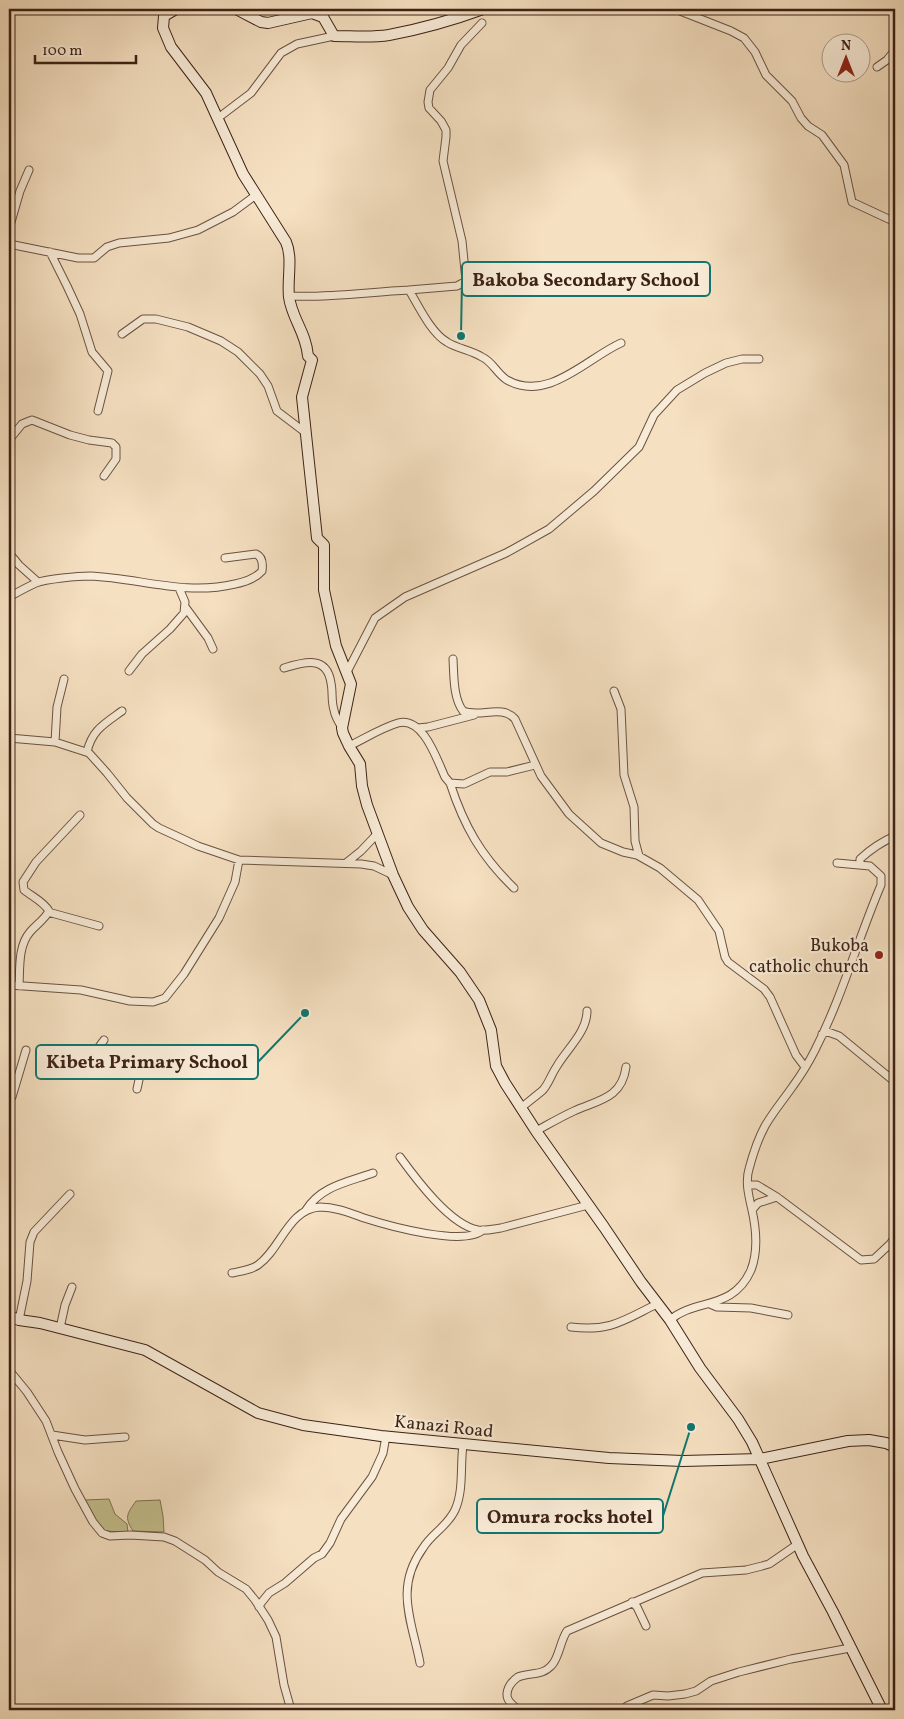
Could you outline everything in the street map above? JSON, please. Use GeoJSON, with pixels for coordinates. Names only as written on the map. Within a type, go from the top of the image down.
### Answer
{"type":"FeatureCollection","features":[{"type":"Feature","properties":{"kind":"street"},"geometry":{"type":"LineString","coordinates":[[176,9],[164,16],[163,24],[166,38],[206,93],[242,174],[288,246],[289,296],[294,314],[304,336],[308,356],[312,360],[302,397],[317,538],[324,545],[324,590],[336,646],[351,684],[342,728]]}},
{"type":"Feature","properties":{"kind":"street"},"geometry":{"type":"LineString","coordinates":[[236,9],[261,22],[268,23],[312,13],[323,17],[334,36]]}},
{"type":"Feature","properties":{"kind":"street"},"geometry":{"type":"LineString","coordinates":[[218,118],[251,93],[281,53],[297,44],[334,36],[388,35],[461,17],[483,9]]}},
{"type":"Feature","properties":{"kind":"street"},"geometry":{"type":"LineString","coordinates":[[675,9],[744,38],[766,75],[792,101],[801,118],[808,126],[822,135],[844,165],[852,202],[895,222]]}},
{"type":"Feature","properties":{"kind":"street"},"geometry":{"type":"LineString","coordinates":[[289,296],[343,296],[382,291],[457,286],[466,281],[462,241],[443,161],[446,132],[441,121],[429,108],[428,102],[430,90],[448,68],[461,45],[482,23]]}},
{"type":"Feature","properties":{"kind":"street"},"geometry":{"type":"LineString","coordinates":[[877,67],[887,60],[895,50]]}},
{"type":"Feature","properties":{"kind":"street"},"geometry":{"type":"LineString","coordinates":[[9,229],[20,191],[29,170]]}},
{"type":"Feature","properties":{"kind":"street"},"geometry":{"type":"LineString","coordinates":[[9,244],[89,258],[97,256],[107,247],[119,243],[169,238],[185,234],[214,223],[256,195]]}},
{"type":"Feature","properties":{"kind":"street"},"geometry":{"type":"LineString","coordinates":[[50,252],[80,314],[92,352],[108,371],[98,411]]}},
{"type":"Feature","properties":{"kind":"street"},"geometry":{"type":"LineString","coordinates":[[408,290],[444,341],[483,357],[501,375],[520,385],[544,385],[553,382],[570,374],[606,350],[621,343]]}},
{"type":"Feature","properties":{"kind":"street"},"geometry":{"type":"LineString","coordinates":[[122,334],[143,319],[151,318],[188,327],[221,341],[238,352],[260,374],[268,386],[277,411],[306,432]]}},
{"type":"Feature","properties":{"kind":"street"},"geometry":{"type":"LineString","coordinates":[[347,672],[374,618],[405,597],[506,553],[549,529],[594,492],[639,447],[654,415],[677,390],[705,373],[726,364],[742,359],[759,359]]}},
{"type":"Feature","properties":{"kind":"street"},"geometry":{"type":"LineString","coordinates":[[9,440],[22,424],[32,420],[79,438],[112,443],[116,447],[116,457],[104,476]]}},
{"type":"Feature","properties":{"kind":"street"},"geometry":{"type":"LineString","coordinates":[[9,553],[19,566],[38,582]]}},
{"type":"Feature","properties":{"kind":"street"},"geometry":{"type":"LineString","coordinates":[[9,597],[38,582],[88,576],[200,589],[225,586],[252,579],[262,571],[262,560],[256,554],[225,558]]}},
{"type":"Feature","properties":{"kind":"street"},"geometry":{"type":"LineString","coordinates":[[179,588],[186,608],[208,638],[213,649]]}},
{"type":"Feature","properties":{"kind":"street"},"geometry":{"type":"LineString","coordinates":[[129,671],[142,654],[181,618],[186,608]]}},
{"type":"Feature","properties":{"kind":"street"},"geometry":{"type":"LineString","coordinates":[[453,659],[459,705],[464,712],[480,714]]}},
{"type":"Feature","properties":{"kind":"street"},"geometry":{"type":"LineString","coordinates":[[284,668],[310,662],[320,664],[326,669],[331,683],[334,711],[349,746],[360,764],[364,796],[393,875],[415,919],[460,972],[478,1000],[491,1030],[494,1056],[499,1072],[521,1108],[670,1320],[700,1368],[738,1419],[760,1459],[798,1544],[882,1710]]}},
{"type":"Feature","properties":{"kind":"street"},"geometry":{"type":"LineString","coordinates":[[54,742],[57,707],[64,679]]}},
{"type":"Feature","properties":{"kind":"street"},"geometry":{"type":"LineString","coordinates":[[614,691],[621,709],[624,775],[634,807],[635,841],[639,856]]}},
{"type":"Feature","properties":{"kind":"street"},"geometry":{"type":"LineString","coordinates":[[87,752],[94,733],[122,711]]}},
{"type":"Feature","properties":{"kind":"street"},"geometry":{"type":"LineString","coordinates":[[418,728],[428,728],[480,714],[503,712],[512,716],[528,745],[535,765],[545,784],[569,814],[592,836],[609,847],[639,856],[660,868],[698,900],[719,931],[728,962],[764,989],[770,997],[796,1054],[805,1067]]}},
{"type":"Feature","properties":{"kind":"street"},"geometry":{"type":"LineString","coordinates":[[349,746],[398,723],[409,723],[418,728],[432,749],[445,777],[450,783],[459,810],[479,848],[495,870],[514,888]]}},
{"type":"Feature","properties":{"kind":"street"},"geometry":{"type":"LineString","coordinates":[[9,738],[54,742],[87,752],[93,756],[127,798],[159,828],[198,846],[239,860],[324,864],[346,863],[374,866],[393,875]]}},
{"type":"Feature","properties":{"kind":"street"},"geometry":{"type":"LineString","coordinates":[[450,783],[464,784],[490,772],[507,772],[535,765]]}},
{"type":"Feature","properties":{"kind":"street"},"geometry":{"type":"LineString","coordinates":[[80,815],[36,862],[23,882],[24,890],[48,909],[48,912],[99,926]]}},
{"type":"Feature","properties":{"kind":"street"},"geometry":{"type":"LineString","coordinates":[[346,863],[361,852],[378,833]]}},
{"type":"Feature","properties":{"kind":"street"},"geometry":{"type":"LineString","coordinates":[[860,864],[860,859],[870,849],[895,836]]}},
{"type":"Feature","properties":{"kind":"street"},"geometry":{"type":"LineString","coordinates":[[9,985],[81,990],[130,1001],[153,1002],[165,998],[184,974],[219,918],[235,882],[239,860]]}},
{"type":"Feature","properties":{"kind":"street"},"geometry":{"type":"LineString","coordinates":[[670,1320],[678,1314],[710,1304],[730,1295],[741,1285],[751,1270],[755,1248],[748,1172],[765,1126],[805,1067],[822,1034],[881,885],[881,876],[870,866],[837,863]]}},
{"type":"Feature","properties":{"kind":"street"},"geometry":{"type":"LineString","coordinates":[[19,986],[23,944],[48,912]]}},
{"type":"Feature","properties":{"kind":"street"},"geometry":{"type":"LineString","coordinates":[[521,1108],[543,1090],[556,1066],[586,1022],[587,1011]]}},
{"type":"Feature","properties":{"kind":"street"},"geometry":{"type":"LineString","coordinates":[[822,1034],[828,1032],[839,1036],[895,1082]]}},
{"type":"Feature","properties":{"kind":"street"},"geometry":{"type":"LineString","coordinates":[[98,1061],[98,1048],[104,1040]]}},
{"type":"Feature","properties":{"kind":"street"},"geometry":{"type":"LineString","coordinates":[[9,1098],[13,1094],[26,1050]]}},
{"type":"Feature","properties":{"kind":"street"},"geometry":{"type":"LineString","coordinates":[[138,1089],[143,1061]]}},
{"type":"Feature","properties":{"kind":"street"},"geometry":{"type":"LineString","coordinates":[[536,1131],[573,1111],[610,1096],[624,1078],[626,1067]]}},
{"type":"Feature","properties":{"kind":"street"},"geometry":{"type":"LineString","coordinates":[[400,1157],[420,1186],[456,1219],[468,1226],[483,1230],[509,1226],[588,1205]]}},
{"type":"Feature","properties":{"kind":"street"},"geometry":{"type":"LineString","coordinates":[[232,1273],[256,1266],[266,1259],[312,1200],[331,1187],[373,1173]]}},
{"type":"Feature","properties":{"kind":"street"},"geometry":{"type":"LineString","coordinates":[[748,1185],[758,1184],[861,1260],[874,1260],[895,1237]]}},
{"type":"Feature","properties":{"kind":"street"},"geometry":{"type":"LineString","coordinates":[[19,1320],[26,1286],[30,1242],[34,1232],[70,1194]]}},
{"type":"Feature","properties":{"kind":"street"},"geometry":{"type":"LineString","coordinates":[[752,1210],[758,1203],[777,1197]]}},
{"type":"Feature","properties":{"kind":"street"},"geometry":{"type":"LineString","coordinates":[[306,1210],[330,1208],[400,1228],[434,1235],[470,1236],[478,1234],[483,1230]]}},
{"type":"Feature","properties":{"kind":"street"},"geometry":{"type":"LineString","coordinates":[[60,1328],[72,1287]]}},
{"type":"Feature","properties":{"kind":"street"},"geometry":{"type":"LineString","coordinates":[[571,1327],[595,1329],[607,1327],[620,1323],[657,1304]]}},
{"type":"Feature","properties":{"kind":"street"},"geometry":{"type":"LineString","coordinates":[[710,1304],[717,1307],[750,1308],[788,1315]]}},
{"type":"Feature","properties":{"kind":"street","name":"Kanazi Road"},"geometry":{"type":"LineString","coordinates":[[9,1316],[146,1350],[258,1413],[303,1425],[463,1445],[640,1460],[760,1459],[848,1441],[868,1440],[886,1443],[895,1447]]}},
{"type":"Feature","properties":{"kind":"street"},"geometry":{"type":"LineString","coordinates":[[9,1370],[39,1410],[75,1488],[93,1522],[102,1533],[110,1536],[164,1537],[176,1541],[205,1560],[218,1572],[246,1589],[268,1620],[276,1637],[284,1685],[291,1710]]}},
{"type":"Feature","properties":{"kind":"street"},"geometry":{"type":"LineString","coordinates":[[52,1435],[85,1440],[125,1437]]}},
{"type":"Feature","properties":{"kind":"street"},"geometry":{"type":"LineString","coordinates":[[259,1607],[269,1593],[285,1583],[314,1558],[322,1554],[330,1543],[341,1519],[372,1477],[383,1453],[386,1436]]}},
{"type":"Feature","properties":{"kind":"street"},"geometry":{"type":"LineString","coordinates":[[420,1663],[408,1616],[406,1594],[413,1566],[423,1547],[445,1526],[455,1509],[461,1485],[460,1463],[463,1445]]}},
{"type":"Feature","properties":{"kind":"street"},"geometry":{"type":"LineString","coordinates":[[519,1710],[506,1698],[508,1689],[513,1681],[518,1678],[538,1674],[550,1667],[557,1657],[562,1638],[567,1631],[706,1572],[746,1570],[769,1564],[798,1544]]}},
{"type":"Feature","properties":{"kind":"street"},"geometry":{"type":"LineString","coordinates":[[632,1602],[637,1607],[646,1626]]}},
{"type":"Feature","properties":{"kind":"street"},"geometry":{"type":"LineString","coordinates":[[622,1710],[653,1695],[686,1694],[696,1691],[711,1681],[739,1672],[791,1659],[850,1648]]}},
{"type":"Feature","properties":{"kind":"shaded area"},"geometry":{"type":"Polygon","coordinates":[[[109,1499],[115,1514],[127,1524],[128,1532],[103,1531],[93,1518],[85,1500],[109,1499]]]}},
{"type":"Feature","properties":{"kind":"shaded area"},"geometry":{"type":"Polygon","coordinates":[[[160,1500],[164,1532],[133,1531],[128,1522],[128,1516],[130,1509],[136,1501],[160,1500]]]}},
{"type":"Feature","properties":{"kind":"place","name":"Bakoba Secondary School"},"geometry":{"type":"Point","coordinates":[461,336]}},
{"type":"Feature","properties":{"kind":"place","name":"Bukoba catholic church"},"geometry":{"type":"Point","coordinates":[879,955]}},
{"type":"Feature","properties":{"kind":"place","name":"Kibeta Primary School"},"geometry":{"type":"Point","coordinates":[305,1013]}},
{"type":"Feature","properties":{"kind":"place","name":"Omura rocks hotel"},"geometry":{"type":"Point","coordinates":[691,1427]}}]}
